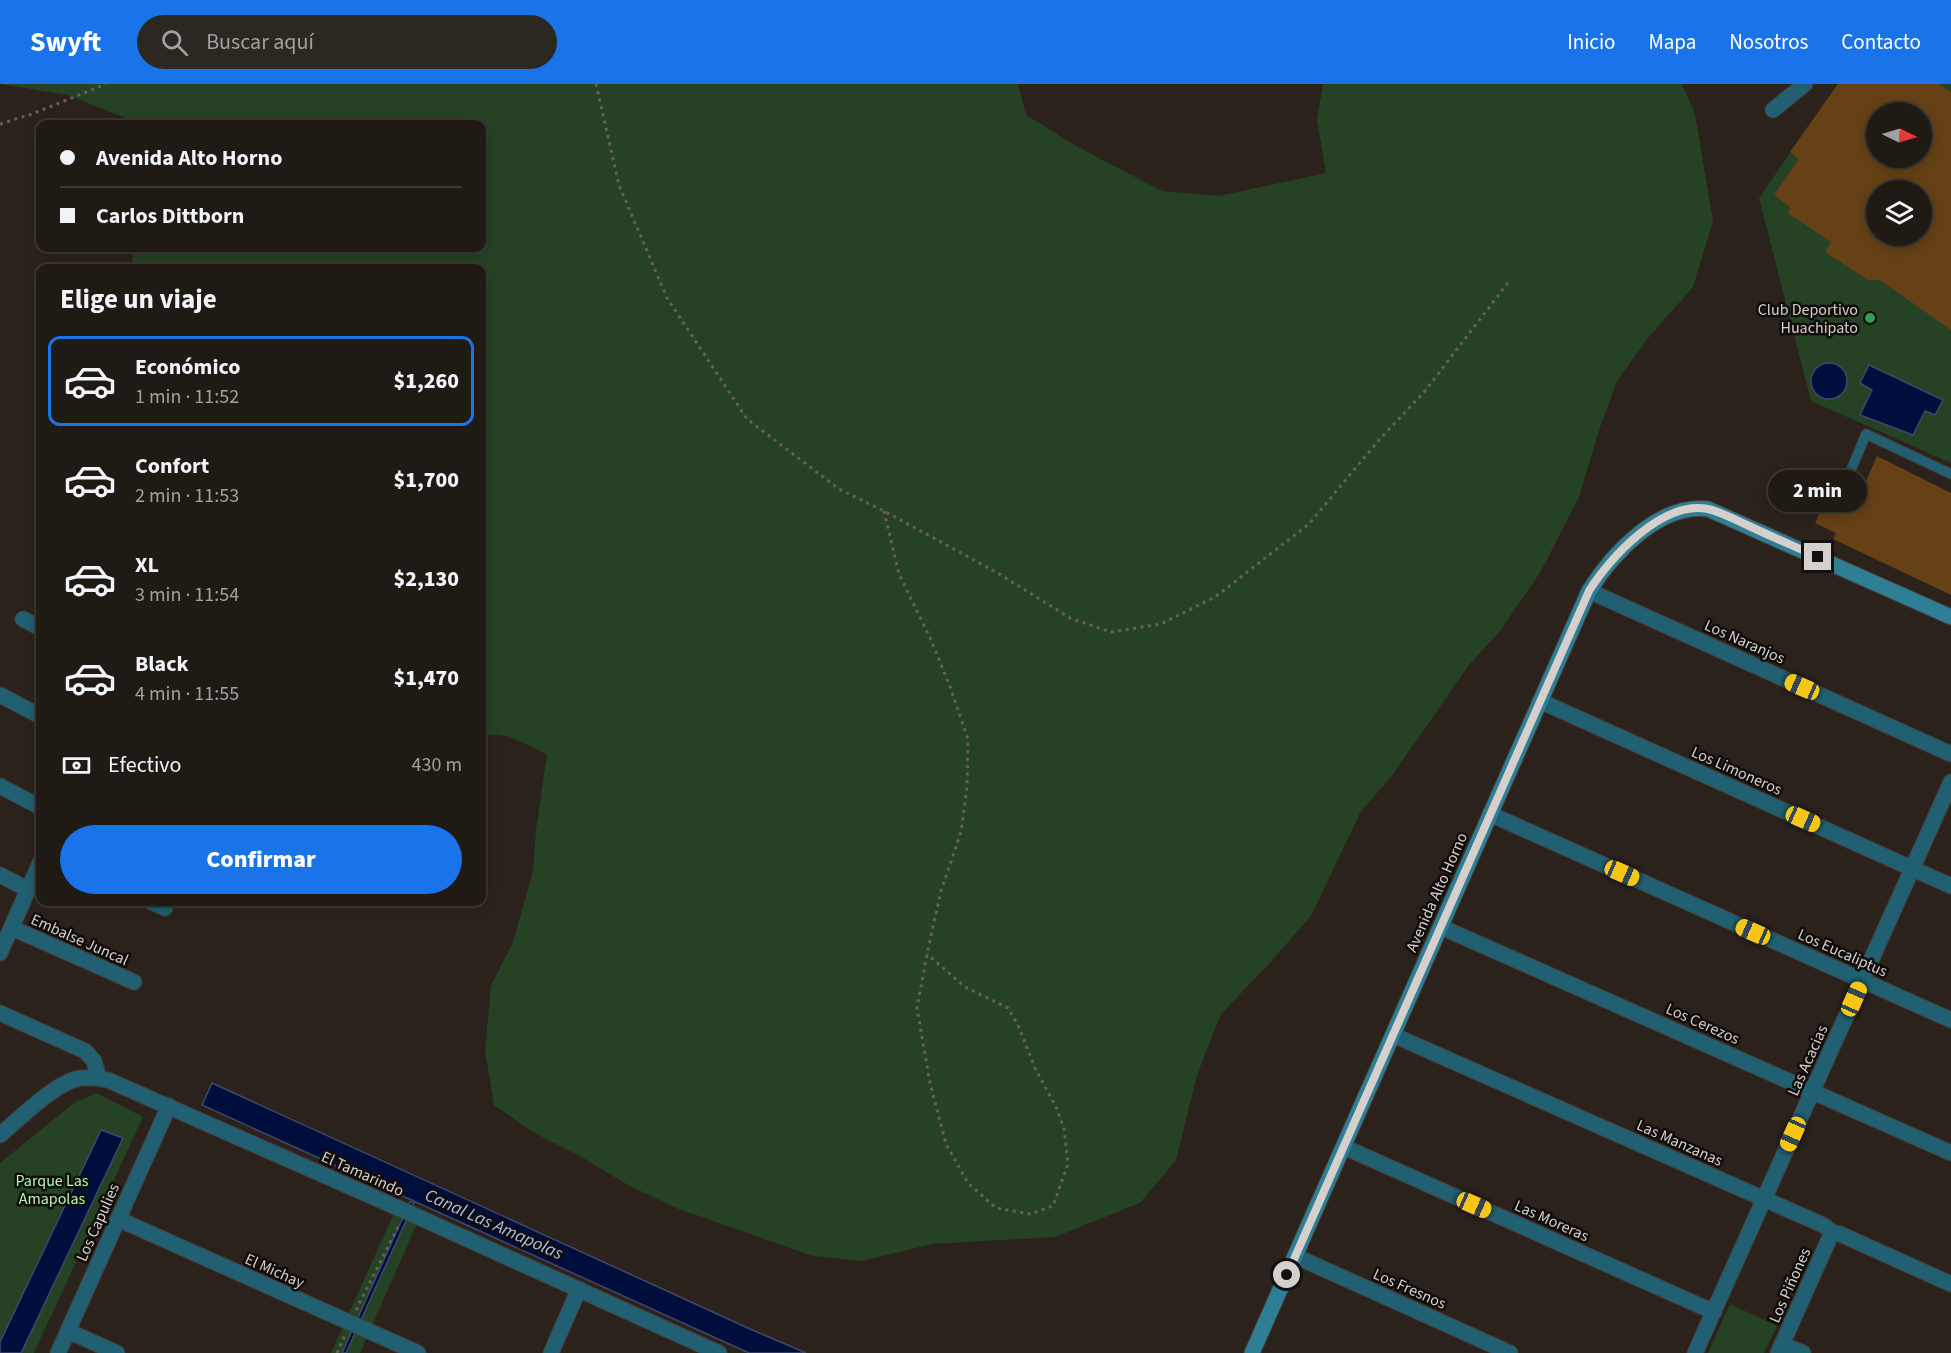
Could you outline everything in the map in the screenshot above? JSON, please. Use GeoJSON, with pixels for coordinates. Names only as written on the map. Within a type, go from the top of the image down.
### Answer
{"type":"FeatureCollection","features":[{"type":"Feature","properties":{"kind":"street"},"geometry":{"type":"LineString","coordinates":[[1773,110],[1805,84]]}},
{"type":"Feature","properties":{"kind":"street","name":"Avenida Alto Horno"},"geometry":{"type":"LineString","coordinates":[[1252,1353],[1589,591],[1621,549],[1650,527],[1685,510],[1699,508],[1716,511],[1951,617]]}},
{"type":"Feature","properties":{"kind":"street","name":"Los Naranjos"},"geometry":{"type":"LineString","coordinates":[[1589,591],[1951,754]]}},
{"type":"Feature","properties":{"kind":"street"},"geometry":{"type":"LineString","coordinates":[[23,619],[36,626]]}},
{"type":"Feature","properties":{"kind":"street"},"geometry":{"type":"LineString","coordinates":[[0,695],[36,714]]}},
{"type":"Feature","properties":{"kind":"street","name":"Los Limoneros"},"geometry":{"type":"LineString","coordinates":[[1540,701],[1951,886]]}},
{"type":"Feature","properties":{"kind":"street","name":"Las Acacias"},"geometry":{"type":"LineString","coordinates":[[1695,1353],[1951,782]]}},
{"type":"Feature","properties":{"kind":"street"},"geometry":{"type":"LineString","coordinates":[[0,786],[36,805]]}},
{"type":"Feature","properties":{"kind":"street","name":"Los Eucaliptus"},"geometry":{"type":"LineString","coordinates":[[1490,814],[1951,1020]]}},
{"type":"Feature","properties":{"kind":"street"},"geometry":{"type":"LineString","coordinates":[[0,954],[36,873]]}},
{"type":"Feature","properties":{"kind":"street"},"geometry":{"type":"LineString","coordinates":[[0,875],[29,890]]}},
{"type":"Feature","properties":{"kind":"street","name":"Los Cerezos"},"geometry":{"type":"LineString","coordinates":[[1441,927],[1951,1153]]}},
{"type":"Feature","properties":{"kind":"street","name":"Embalse Juncal"},"geometry":{"type":"LineString","coordinates":[[12,928],[134,982]]}},
{"type":"Feature","properties":{"kind":"street"},"geometry":{"type":"LineString","coordinates":[[0,1013],[85,1052],[94,1061],[99,1078]]}},
{"type":"Feature","properties":{"kind":"street","name":"Las Manzanas"},"geometry":{"type":"LineString","coordinates":[[1393,1035],[1951,1284]]}},
{"type":"Feature","properties":{"kind":"street","name":"El Tamarindo"},"geometry":{"type":"LineString","coordinates":[[0,1135],[66,1083],[80,1078],[99,1078],[117,1083],[579,1289],[690,1347],[719,1353]]}},
{"type":"Feature","properties":{"kind":"street","name":"Los Capulies"},"geometry":{"type":"LineString","coordinates":[[58,1353],[169,1107]]}},
{"type":"Feature","properties":{"kind":"street","name":"Las Moreras"},"geometry":{"type":"LineString","coordinates":[[1344,1147],[1714,1312]]}},
{"type":"Feature","properties":{"kind":"street","name":"El Michay"},"geometry":{"type":"LineString","coordinates":[[118,1219],[418,1353]]}},
{"type":"Feature","properties":{"kind":"street","name":"Los Piñones"},"geometry":{"type":"LineString","coordinates":[[1780,1348],[1830,1237],[1834,1233]]}},
{"type":"Feature","properties":{"kind":"street","name":"Los Fresnos"},"geometry":{"type":"LineString","coordinates":[[1295,1256],[1510,1353]]}},
{"type":"Feature","properties":{"kind":"street"},"geometry":{"type":"LineString","coordinates":[[550,1353],[579,1289]]}},
{"type":"Feature","properties":{"kind":"street"},"geometry":{"type":"LineString","coordinates":[[68,1331],[117,1353]]}},
{"type":"Feature","properties":{"kind":"street"},"geometry":{"type":"LineString","coordinates":[[1780,1348],[1803,1353]]}},
{"type":"Feature","properties":{"kind":"lane"},"geometry":{"type":"LineString","coordinates":[[1851,470],[1866,434],[1951,474]]}},
{"type":"Feature","properties":{"kind":"path"},"geometry":{"type":"LineString","coordinates":[[0,124],[32,114],[106,84]]}},
{"type":"Feature","properties":{"kind":"path"},"geometry":{"type":"LineString","coordinates":[[596,84],[619,185],[667,298],[747,419],[839,489],[996,572],[1070,618],[1111,632],[1161,624],[1215,597],[1309,524],[1379,441],[1425,391],[1510,280]]}},
{"type":"Feature","properties":{"kind":"path"},"geometry":{"type":"LineString","coordinates":[[884,511],[899,574],[931,640],[968,739],[967,787],[961,832],[941,891],[927,954],[917,1008],[930,1083],[946,1144],[968,1183],[996,1208],[1030,1214],[1053,1206],[1068,1164],[1064,1129],[1057,1109],[1035,1068],[1018,1024],[1008,1008],[965,987],[927,954]]}},
{"type":"Feature","properties":{"kind":"path"},"geometry":{"type":"LineString","coordinates":[[350,1323],[405,1212]]}},
{"type":"Feature","properties":{"kind":"green space"},"geometry":{"type":"Polygon","coordinates":[[[0,84],[1018,84],[1026,115],[1078,147],[1162,191],[1219,196],[1326,173],[1317,120],[1323,84],[1682,84],[1695,114],[1713,221],[1693,287],[1648,338],[1617,381],[1599,430],[1579,497],[1541,571],[1500,631],[1469,665],[1391,777],[1361,811],[1311,916],[1221,1014],[1197,1075],[1176,1160],[1140,1203],[1055,1237],[932,1244],[862,1261],[813,1256],[676,1208],[628,1185],[533,1132],[494,1105],[485,1050],[491,986],[513,942],[533,871],[536,830],[547,754],[508,736],[486,734],[486,264],[132,264],[133,252],[486,252],[486,120],[126,120],[68,95],[0,84]]]}},
{"type":"Feature","properties":{"kind":"green space","name":"Club Deportivo Huachipato"},"geometry":{"type":"Polygon","coordinates":[[[1838,84],[1951,84],[1951,463],[1811,401],[1759,198],[1838,84]]]}},
{"type":"Feature","properties":{"kind":"green space","name":"Parque Las Amapolas"},"geometry":{"type":"Polygon","coordinates":[[[97,1093],[143,1117],[34,1353],[0,1353],[0,1163],[74,1103],[97,1093]]]}},
{"type":"Feature","properties":{"kind":"green space"},"geometry":{"type":"Polygon","coordinates":[[[400,1200],[423,1210],[360,1353],[331,1353],[400,1200]]]}},
{"type":"Feature","properties":{"kind":"green space"},"geometry":{"type":"Polygon","coordinates":[[[1730,1304],[1777,1326],[1764,1353],[1708,1353],[1730,1304]]]}},
{"type":"Feature","properties":{"kind":"water"},"geometry":{"type":"Polygon","coordinates":[[[1829,363],[1842,368],[1847,381],[1842,394],[1829,399],[1816,394],[1811,381],[1816,368],[1829,363]]]}},
{"type":"Feature","properties":{"kind":"water"},"geometry":{"type":"Polygon","coordinates":[[[1869,365],[1943,400],[1935,415],[1925,411],[1913,435],[1860,415],[1872,390],[1860,383],[1869,365]]]}},
{"type":"Feature","properties":{"kind":"water","name":"Canal Las Amapolas"},"geometry":{"type":"Polygon","coordinates":[[[212,1083],[806,1353],[749,1353],[202,1105],[212,1083]]]}},
{"type":"Feature","properties":{"kind":"water"},"geometry":{"type":"Polygon","coordinates":[[[101,1130],[123,1138],[21,1353],[0,1353],[0,1342],[101,1130]]]}},
{"type":"Feature","properties":{"kind":"water"},"geometry":{"type":"Polygon","coordinates":[[[410,1202],[414,1203],[346,1353],[342,1353],[410,1202]]]}},
{"type":"Feature","properties":{"kind":"building"},"geometry":{"type":"Polygon","coordinates":[[[1838,84],[1939,84],[1951,92],[1951,330],[1880,280],[1868,280],[1825,252],[1831,242],[1789,214],[1790,207],[1774,195],[1799,159],[1790,152],[1838,84]]]}},
{"type":"Feature","properties":{"kind":"building"},"geometry":{"type":"Polygon","coordinates":[[[1877,456],[1951,493],[1951,595],[1833,539],[1836,533],[1815,523],[1836,478],[1862,490],[1877,456]]]}},
{"type":"Feature","properties":{"kind":"place","name":"Club Deportivo Huachipato"},"geometry":{"type":"Point","coordinates":[1870,318]}},
{"type":"Feature","properties":{"kind":"route"},"geometry":{"type":"LineString","coordinates":[[1287,1275],[1589,591],[1598,576],[1621,549],[1635,537],[1663,519],[1692,508],[1716,511],[1818,557]]}}]}
